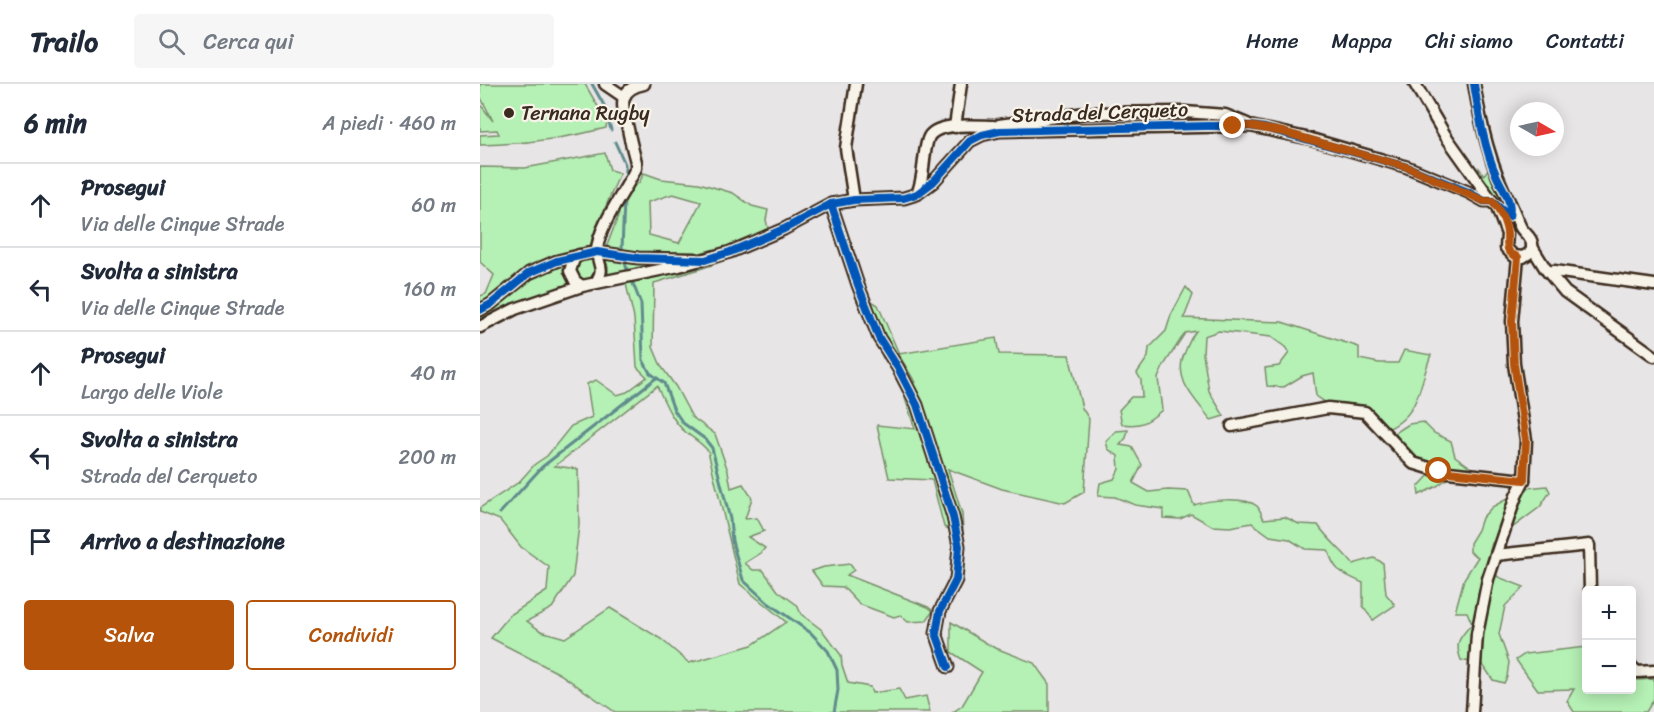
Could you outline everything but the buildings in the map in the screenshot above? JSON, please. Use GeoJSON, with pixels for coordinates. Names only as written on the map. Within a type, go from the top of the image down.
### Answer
{"type":"FeatureCollection","features":[{"type":"Feature","properties":{"kind":"street"},"geometry":{"type":"LineString","coordinates":[[605,84],[624,97]]}},
{"type":"Feature","properties":{"kind":"street"},"geometry":{"type":"LineString","coordinates":[[596,282],[602,269],[597,252],[615,202],[636,168],[622,111],[624,97],[632,87],[644,84]]}},
{"type":"Feature","properties":{"kind":"street"},"geometry":{"type":"LineString","coordinates":[[854,200],[846,148],[856,84]]}},
{"type":"Feature","properties":{"kind":"street"},"geometry":{"type":"LineString","coordinates":[[955,127],[961,84]]}},
{"type":"Feature","properties":{"kind":"street"},"geometry":{"type":"LineString","coordinates":[[1415,84],[1445,135],[1494,204],[1506,231]]}},
{"type":"Feature","properties":{"kind":"street"},"geometry":{"type":"LineString","coordinates":[[1474,84],[1481,127],[1496,174],[1520,229]]}},
{"type":"Feature","properties":{"kind":"street","name":"Strada del Cerqueto"},"geometry":{"type":"LineString","coordinates":[[917,194],[923,176],[928,138],[938,129],[969,125],[993,126],[1085,113],[1185,112],[1225,115],[1250,126],[1311,140],[1407,167],[1494,204]]}},
{"type":"Feature","properties":{"kind":"street","name":"Strada del Cerqueto"},"geometry":{"type":"LineString","coordinates":[[917,194],[933,182],[970,141],[993,126]]}},
{"type":"Feature","properties":{"kind":"street","name":"Strada del Cerqueto"},"geometry":{"type":"LineString","coordinates":[[982,135],[1000,131],[1046,129],[1250,126]]}},
{"type":"Feature","properties":{"kind":"street"},"geometry":{"type":"LineString","coordinates":[[480,327],[515,309],[582,286],[705,260],[730,252],[784,229],[831,204],[854,200],[904,198],[917,194]]}},
{"type":"Feature","properties":{"kind":"street"},"geometry":{"type":"LineString","coordinates":[[1510,203],[1506,231],[1506,248],[1509,252],[1546,270],[1654,285]]}},
{"type":"Feature","properties":{"kind":"street"},"geometry":{"type":"LineString","coordinates":[[831,204],[858,285],[879,338],[898,368],[916,405],[952,517],[959,546],[957,580],[940,611],[936,633],[948,667]]}},
{"type":"Feature","properties":{"kind":"street"},"geometry":{"type":"LineString","coordinates":[[1494,204],[1509,216],[1530,239],[1532,248],[1546,270],[1565,292],[1654,356]]}},
{"type":"Feature","properties":{"kind":"street"},"geometry":{"type":"LineString","coordinates":[[1506,231],[1520,229]]}},
{"type":"Feature","properties":{"kind":"street"},"geometry":{"type":"LineString","coordinates":[[1521,257],[1530,253],[1532,248]]}},
{"type":"Feature","properties":{"kind":"street"},"geometry":{"type":"LineString","coordinates":[[480,310],[529,273],[557,261],[579,255],[597,252],[638,258],[705,260]]}},
{"type":"Feature","properties":{"kind":"street"},"geometry":{"type":"LineString","coordinates":[[579,255],[571,264],[570,271],[575,281],[582,286]]}},
{"type":"Feature","properties":{"kind":"street"},"geometry":{"type":"LineString","coordinates":[[1472,712],[1477,634],[1488,579],[1516,496],[1524,480],[1526,440],[1514,364],[1512,321],[1521,257]]}},
{"type":"Feature","properties":{"kind":"street"},"geometry":{"type":"LineString","coordinates":[[638,258],[638,275]]}},
{"type":"Feature","properties":{"kind":"street"},"geometry":{"type":"LineString","coordinates":[[1232,426],[1328,408],[1365,412],[1413,463],[1439,471],[1524,480]]}},
{"type":"Feature","properties":{"kind":"street"},"geometry":{"type":"LineString","coordinates":[[1496,555],[1589,545],[1590,586]]}},
{"type":"Feature","properties":{"kind":"street"},"geometry":{"type":"LineString","coordinates":[[1636,671],[1654,670]]}},
{"type":"Feature","properties":{"kind":"green space"},"geometry":{"type":"Polygon","coordinates":[[[480,84],[585,84],[607,122],[606,128],[543,140],[480,145],[480,135],[499,134],[497,130],[480,131],[480,104],[493,121],[480,96],[480,84]]]}},
{"type":"Feature","properties":{"kind":"green space"},"geometry":{"type":"Polygon","coordinates":[[[605,153],[610,170],[620,173],[592,239],[595,241],[594,248],[557,257],[480,307],[480,296],[486,294],[494,275],[480,262],[480,167],[525,168],[605,153]]]}},
{"type":"Feature","properties":{"kind":"green space"},"geometry":{"type":"Polygon","coordinates":[[[1479,168],[1484,175],[1489,168],[1503,197],[1495,199],[1478,177],[1479,168]]]}},
{"type":"Feature","properties":{"kind":"green space"},"geometry":{"type":"Polygon","coordinates":[[[644,173],[661,179],[699,183],[733,193],[752,206],[768,210],[766,220],[771,240],[728,259],[654,283],[653,347],[661,366],[676,387],[692,417],[715,434],[728,471],[731,488],[743,484],[752,498],[745,519],[757,518],[764,531],[748,537],[765,548],[745,563],[753,570],[763,570],[778,591],[797,605],[801,614],[822,630],[841,655],[848,683],[870,687],[872,693],[899,689],[905,700],[926,696],[930,712],[615,712],[560,674],[491,638],[510,615],[547,591],[549,567],[521,547],[500,520],[480,512],[480,508],[519,482],[535,464],[547,456],[571,426],[592,417],[587,384],[596,380],[617,395],[627,392],[647,377],[637,367],[634,318],[626,284],[637,278],[608,278],[608,266],[603,256],[619,214],[620,199],[631,187],[639,183],[644,173]],[[673,194],[648,202],[649,235],[679,243],[701,202],[673,194]],[[657,386],[555,466],[578,469],[579,525],[573,576],[552,608],[527,621],[541,631],[565,638],[610,608],[661,639],[689,663],[752,645],[786,622],[740,584],[708,451],[678,424],[657,386]]]}},
{"type":"Feature","properties":{"kind":"green space"},"geometry":{"type":"Polygon","coordinates":[[[593,258],[599,273],[588,283],[581,280],[576,269],[579,260],[593,258]]]}},
{"type":"Feature","properties":{"kind":"green space"},"geometry":{"type":"Polygon","coordinates":[[[565,264],[569,279],[575,285],[480,323],[480,315],[537,273],[565,264]]]}},
{"type":"Feature","properties":{"kind":"green space"},"geometry":{"type":"Polygon","coordinates":[[[1186,287],[1193,295],[1184,318],[1282,322],[1359,347],[1359,359],[1379,363],[1398,363],[1404,350],[1431,355],[1414,404],[1404,418],[1388,429],[1373,411],[1356,405],[1328,404],[1316,396],[1313,373],[1302,376],[1284,387],[1267,386],[1265,368],[1279,366],[1289,353],[1285,347],[1271,337],[1219,331],[1204,336],[1203,354],[1209,391],[1224,416],[1211,420],[1187,388],[1181,371],[1185,352],[1196,331],[1185,333],[1158,378],[1162,410],[1144,423],[1122,424],[1119,410],[1131,397],[1142,397],[1141,380],[1137,373],[1148,357],[1149,348],[1166,331],[1171,315],[1186,287]]]}},
{"type":"Feature","properties":{"kind":"green space"},"geometry":{"type":"Polygon","coordinates":[[[870,300],[878,305],[899,354],[996,338],[999,354],[1069,355],[1082,408],[1089,419],[1084,492],[1065,503],[1002,489],[948,469],[962,514],[963,531],[956,532],[944,527],[932,480],[889,478],[877,425],[915,429],[900,383],[915,382],[899,355],[891,363],[887,357],[883,358],[863,308],[870,300]]]}},
{"type":"Feature","properties":{"kind":"green space"},"geometry":{"type":"Polygon","coordinates":[[[1423,422],[1434,433],[1451,441],[1455,456],[1473,469],[1460,469],[1437,486],[1419,495],[1418,487],[1429,475],[1425,464],[1406,449],[1395,433],[1409,424],[1423,422]]]}},
{"type":"Feature","properties":{"kind":"green space"},"geometry":{"type":"Polygon","coordinates":[[[1128,430],[1126,438],[1120,445],[1132,447],[1142,465],[1133,483],[1149,492],[1188,491],[1194,505],[1217,500],[1244,501],[1257,506],[1264,519],[1285,517],[1299,524],[1318,525],[1353,564],[1374,558],[1383,563],[1386,594],[1395,605],[1373,620],[1363,607],[1363,583],[1340,571],[1333,563],[1328,550],[1305,549],[1289,539],[1270,536],[1252,523],[1230,527],[1212,526],[1191,514],[1180,519],[1163,518],[1163,509],[1135,505],[1115,497],[1098,496],[1100,483],[1114,479],[1119,469],[1118,456],[1108,449],[1106,441],[1116,431],[1128,430]]]}},
{"type":"Feature","properties":{"kind":"green space"},"geometry":{"type":"Polygon","coordinates":[[[1547,486],[1550,492],[1540,507],[1492,543],[1487,561],[1498,577],[1524,587],[1505,606],[1499,634],[1509,662],[1504,683],[1493,680],[1483,665],[1461,660],[1459,654],[1459,640],[1472,624],[1467,612],[1455,612],[1464,579],[1478,557],[1470,552],[1470,543],[1482,518],[1492,507],[1527,488],[1547,486]]]}},
{"type":"Feature","properties":{"kind":"green space"},"geometry":{"type":"Polygon","coordinates":[[[850,564],[854,570],[847,575],[933,611],[926,621],[908,622],[900,615],[894,617],[859,604],[843,587],[823,586],[812,571],[850,564]]]}},
{"type":"Feature","properties":{"kind":"green space"},"geometry":{"type":"Polygon","coordinates":[[[951,622],[993,647],[1034,663],[1049,684],[1049,712],[953,712],[962,706],[982,672],[951,652],[951,622]]]}},
{"type":"Feature","properties":{"kind":"green space"},"geometry":{"type":"Polygon","coordinates":[[[1582,647],[1582,694],[1636,694],[1636,679],[1654,679],[1654,699],[1646,712],[1574,712],[1567,701],[1574,689],[1538,690],[1516,660],[1525,654],[1582,647]]]}},
{"type":"Feature","properties":{"kind":"waterway"},"geometry":{"type":"LineString","coordinates":[[592,84],[605,107],[611,130]]}},
{"type":"Feature","properties":{"kind":"waterway"},"geometry":{"type":"LineString","coordinates":[[615,142],[625,164],[626,179]]}},
{"type":"Feature","properties":{"kind":"waterway"},"geometry":{"type":"LineString","coordinates":[[622,249],[624,201]]}},
{"type":"Feature","properties":{"kind":"waterway"},"geometry":{"type":"LineString","coordinates":[[624,260],[628,272]]}},
{"type":"Feature","properties":{"kind":"waterway"},"geometry":{"type":"LineString","coordinates":[[632,281],[641,304],[643,360],[650,373],[664,383],[674,410],[683,423],[705,439],[712,448],[743,580],[768,603],[811,633],[828,651],[837,670],[838,690],[834,712]]}},
{"type":"Feature","properties":{"kind":"waterway"},"geometry":{"type":"LineString","coordinates":[[500,513],[542,467],[656,378]]}},
{"type":"Feature","properties":{"kind":"cycle path"},"geometry":{"type":"LineString","coordinates":[[1474,84],[1485,143],[1492,166],[1509,201],[1509,216]]}},
{"type":"Feature","properties":{"kind":"cycle path"},"geometry":{"type":"LineString","coordinates":[[480,310],[491,304],[529,273],[557,261],[597,252],[638,258],[705,260],[784,229],[831,204],[854,200],[904,198],[917,194],[933,182],[970,141],[982,135],[1000,131],[1207,126],[1265,128],[1407,167],[1484,201],[1492,201],[1509,216]]}},
{"type":"Feature","properties":{"kind":"cycle path"},"geometry":{"type":"LineString","coordinates":[[831,204],[858,285],[879,338],[917,405],[953,517],[959,546],[956,580],[940,611],[936,633],[948,667]]}},
{"type":"Feature","properties":{"kind":"place","name":"Ternana Rugby"},"geometry":{"type":"Point","coordinates":[509,113]}},
{"type":"Feature","properties":{"kind":"route"},"geometry":{"type":"LineString","coordinates":[[1233,126],[1250,126],[1283,132],[1407,167],[1484,201],[1492,201],[1497,208],[1507,234],[1506,248],[1518,257],[1512,321],[1514,364],[1526,440],[1524,480],[1439,471]]}}]}
